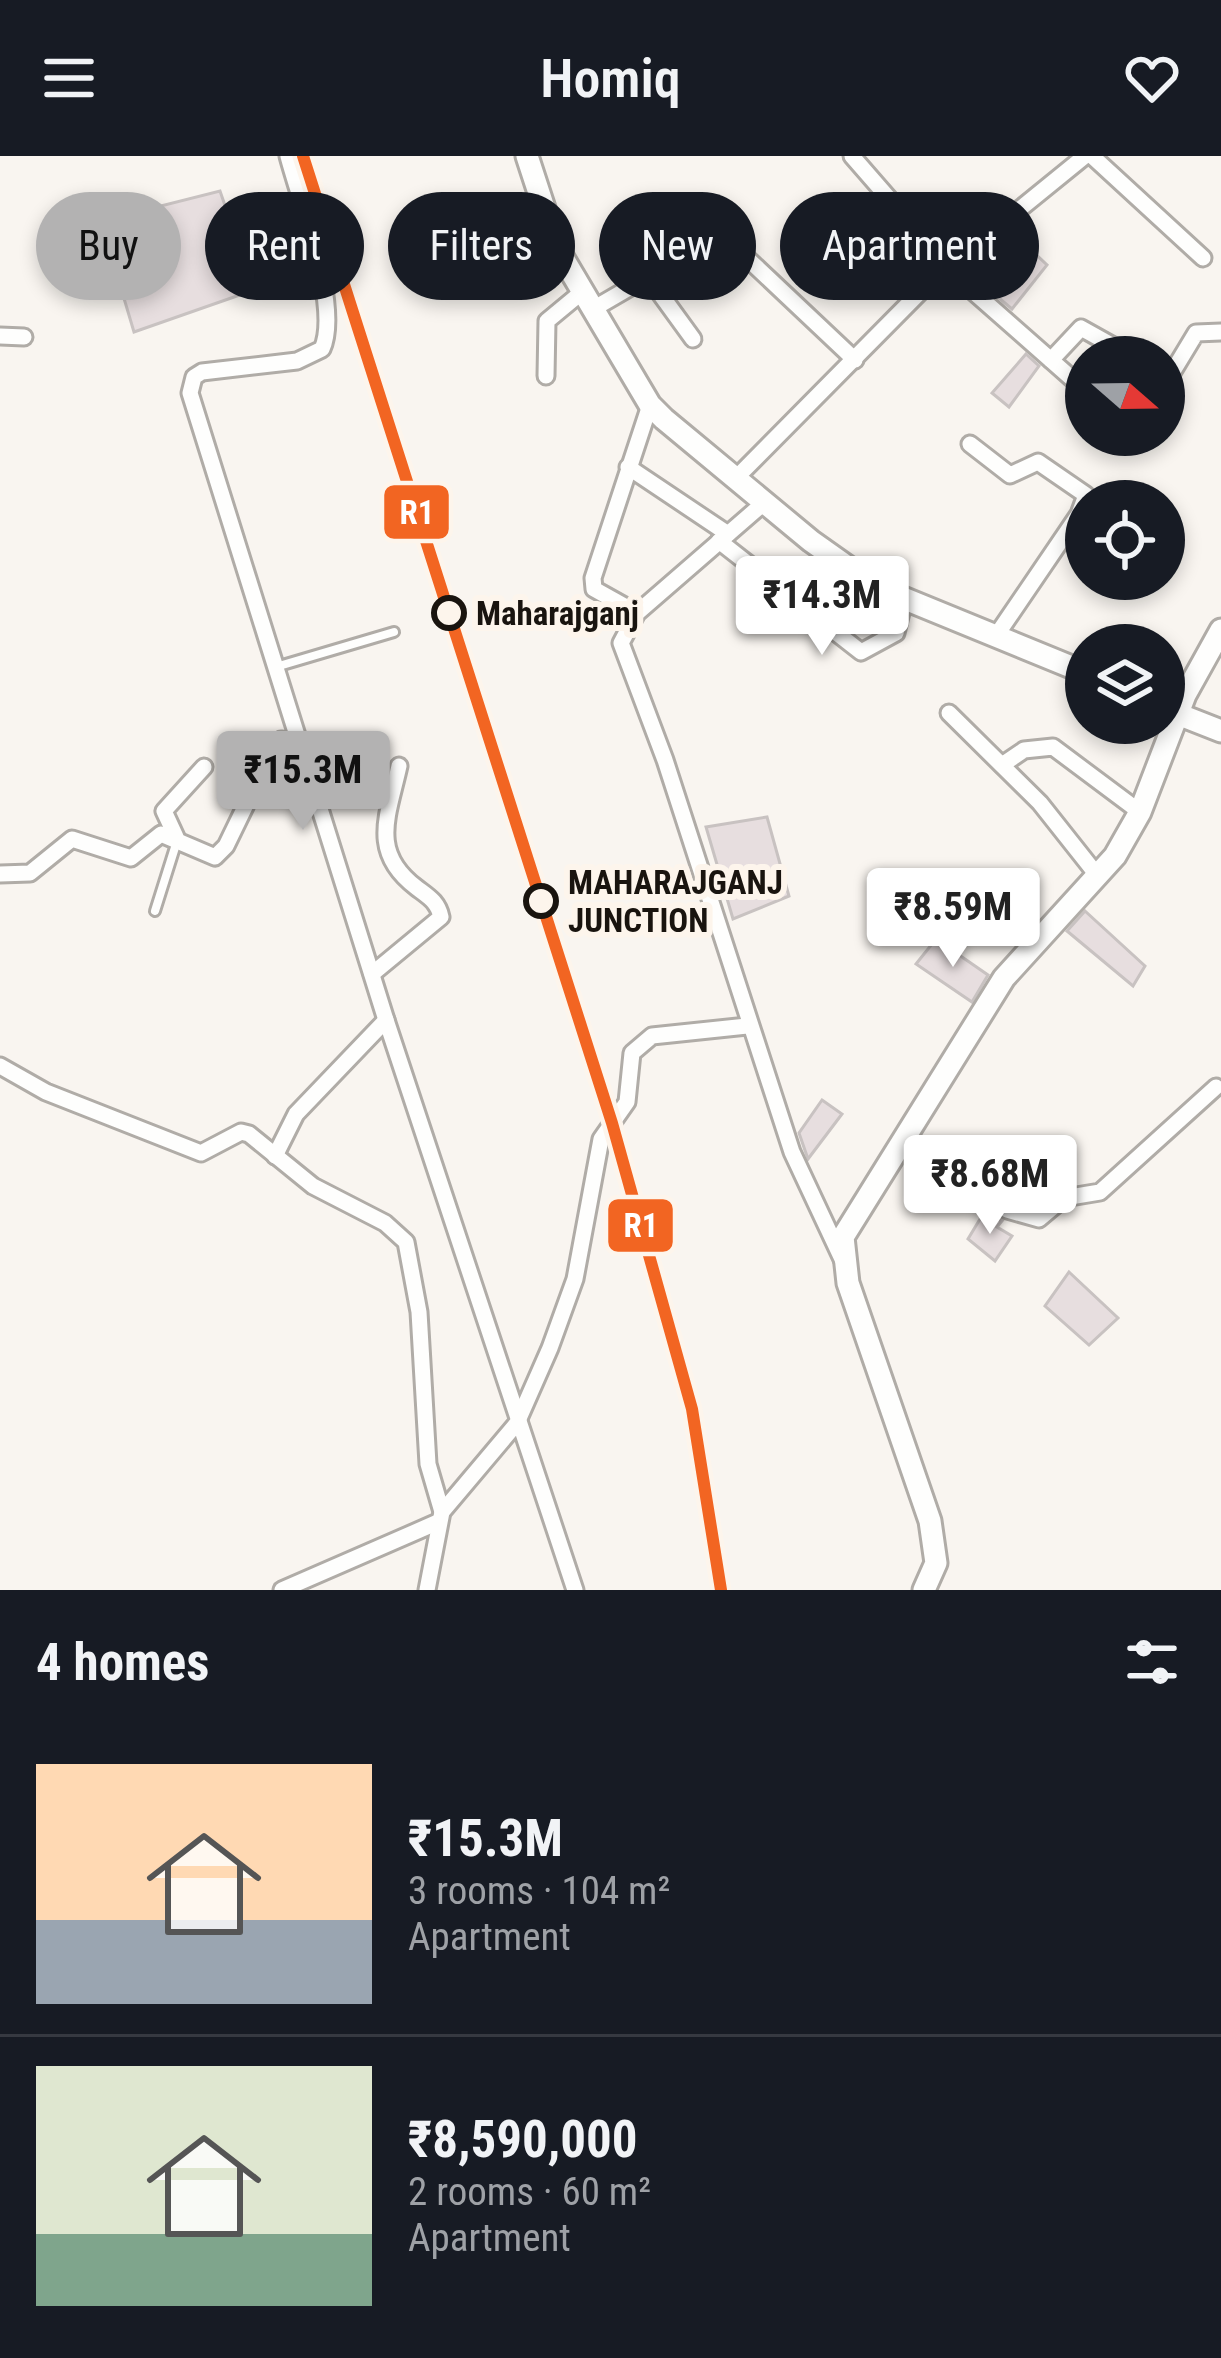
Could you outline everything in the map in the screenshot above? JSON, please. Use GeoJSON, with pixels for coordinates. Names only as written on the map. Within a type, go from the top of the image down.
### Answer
{"type":"FeatureCollection","features":[{"type":"Feature","properties":{"kind":"street"},"geometry":{"type":"LineString","coordinates":[[288,156],[327,309],[328,338],[322,350],[297,361],[202,372],[194,376],[190,394],[386,1020],[575,1590]]}},
{"type":"Feature","properties":{"kind":"street"},"geometry":{"type":"LineString","coordinates":[[527,156],[550,234],[650,405],[828,554],[904,600],[998,633],[1065,663]]}},
{"type":"Feature","properties":{"kind":"street"},"geometry":{"type":"LineString","coordinates":[[852,156],[883,192]]}},
{"type":"Feature","properties":{"kind":"street"},"geometry":{"type":"LineString","coordinates":[[1039,194],[1088,156],[1203,258]]}},
{"type":"Feature","properties":{"kind":"street"},"geometry":{"type":"LineString","coordinates":[[756,267],[855,359]]}},
{"type":"Feature","properties":{"kind":"street"},"geometry":{"type":"LineString","coordinates":[[546,376],[548,321],[648,277],[693,339]]}},
{"type":"Feature","properties":{"kind":"street"},"geometry":{"type":"LineString","coordinates":[[738,476],[913,300]]}},
{"type":"Feature","properties":{"kind":"street"},"geometry":{"type":"LineString","coordinates":[[985,300],[1065,372]]}},
{"type":"Feature","properties":{"kind":"street"},"geometry":{"type":"LineString","coordinates":[[1185,350],[1196,333],[1221,332]]}},
{"type":"Feature","properties":{"kind":"street"},"geometry":{"type":"LineString","coordinates":[[0,336],[24,337]]}},
{"type":"Feature","properties":{"kind":"street"},"geometry":{"type":"LineString","coordinates":[[1051,360],[1065,345]]}},
{"type":"Feature","properties":{"kind":"street"},"geometry":{"type":"LineString","coordinates":[[637,613],[594,589],[593,578],[650,405]]}},
{"type":"Feature","properties":{"kind":"street"},"geometry":{"type":"LineString","coordinates":[[970,444],[1003,472],[1010,475],[1038,462],[1086,495],[1079,514],[998,633]]}},
{"type":"Feature","properties":{"kind":"street"},"geometry":{"type":"LineString","coordinates":[[628,467],[723,537],[861,652],[896,633],[904,600]]}},
{"type":"Feature","properties":{"kind":"street"},"geometry":{"type":"LineString","coordinates":[[766,501],[637,613],[621,644],[665,760],[747,1026],[803,1182],[842,1260],[930,1521],[936,1563],[924,1590]]}},
{"type":"Feature","properties":{"kind":"street"},"geometry":{"type":"LineString","coordinates":[[1185,687],[1221,630]]}},
{"type":"Feature","properties":{"kind":"street"},"geometry":{"type":"LineString","coordinates":[[950,713],[1059,824],[1096,875]]}},
{"type":"Feature","properties":{"kind":"street"},"geometry":{"type":"LineString","coordinates":[[1185,717],[1221,731]]}},
{"type":"Feature","properties":{"kind":"street"},"geometry":{"type":"LineString","coordinates":[[0,874],[29,873],[72,839],[123,858],[137,854],[155,834],[177,839],[208,856],[222,853],[274,746],[280,740],[302,743]]}},
{"type":"Feature","properties":{"kind":"street"},"geometry":{"type":"LineString","coordinates":[[842,1260],[843,1237],[852,1217],[1004,978],[1096,875],[1140,812],[1160,744]]}},
{"type":"Feature","properties":{"kind":"street"},"geometry":{"type":"LineString","coordinates":[[1002,765],[1024,749],[1053,747],[1140,812]]}},
{"type":"Feature","properties":{"kind":"street"},"geometry":{"type":"LineString","coordinates":[[177,839],[164,811],[204,766]]}},
{"type":"Feature","properties":{"kind":"street"},"geometry":{"type":"LineString","coordinates":[[372,974],[441,916],[437,904],[395,871],[387,851],[386,824],[399,766]]}},
{"type":"Feature","properties":{"kind":"street"},"geometry":{"type":"LineString","coordinates":[[275,1156],[306,1102],[386,1020]]}},
{"type":"Feature","properties":{"kind":"street"},"geometry":{"type":"LineString","coordinates":[[282,1590],[440,1517],[517,1423],[575,1279],[602,1139],[627,1102],[632,1053],[652,1036],[747,1026]]}},
{"type":"Feature","properties":{"kind":"street"},"geometry":{"type":"LineString","coordinates":[[0,1066],[46,1092],[190,1149],[210,1152],[242,1132],[313,1186],[397,1231],[406,1242],[419,1312],[428,1464],[440,1517],[427,1590]]}},
{"type":"Feature","properties":{"kind":"street"},"geometry":{"type":"LineString","coordinates":[[906,1136],[1017,1216],[1040,1219],[1064,1198],[1100,1192],[1216,1087]]}},
{"type":"Feature","properties":{"kind":"lane"},"geometry":{"type":"LineString","coordinates":[[278,666],[394,632]]}},
{"type":"Feature","properties":{"kind":"lane"},"geometry":{"type":"LineString","coordinates":[[155,911],[177,839]]}},
{"type":"Feature","properties":{"kind":"building"},"geometry":{"type":"Polygon","coordinates":[[[205,195],[205,300],[225,300],[134,332],[124,300],[181,300],[181,201],[205,195]]]}},
{"type":"Feature","properties":{"kind":"building"},"geometry":{"type":"Polygon","coordinates":[[[1026,354],[1039,366],[1009,407],[992,393],[1026,354]]]}},
{"type":"Feature","properties":{"kind":"building"},"geometry":{"type":"Polygon","coordinates":[[[767,817],[789,896],[733,919],[706,827],[767,817]]]}},
{"type":"Feature","properties":{"kind":"building"},"geometry":{"type":"Polygon","coordinates":[[[1085,911],[1145,966],[1133,986],[1067,931],[1085,911]]]}},
{"type":"Feature","properties":{"kind":"building"},"geometry":{"type":"Polygon","coordinates":[[[936,939],[988,975],[972,1002],[916,964],[936,939]]]}},
{"type":"Feature","properties":{"kind":"building"},"geometry":{"type":"Polygon","coordinates":[[[822,1100],[842,1114],[808,1159],[799,1133],[822,1100]]]}},
{"type":"Feature","properties":{"kind":"building"},"geometry":{"type":"Polygon","coordinates":[[[983,1214],[1002,1221],[997,1227],[1012,1236],[995,1261],[968,1239],[983,1214]]]}},
{"type":"Feature","properties":{"kind":"building"},"geometry":{"type":"Polygon","coordinates":[[[1069,1272],[1118,1318],[1089,1345],[1045,1306],[1069,1272]]]}},
{"type":"Feature","properties":{"kind":"transit line","name":"R1"},"geometry":{"type":"LineString","coordinates":[[303,156],[612,1123],[692,1409],[721,1590]]}},
{"type":"Feature","properties":{"kind":"place","name":"Maharajganj"},"geometry":{"type":"Point","coordinates":[449,613]}},
{"type":"Feature","properties":{"kind":"place","name":"MAHARAJGANJ JUNCTION"},"geometry":{"type":"Point","coordinates":[541,901]}}]}
